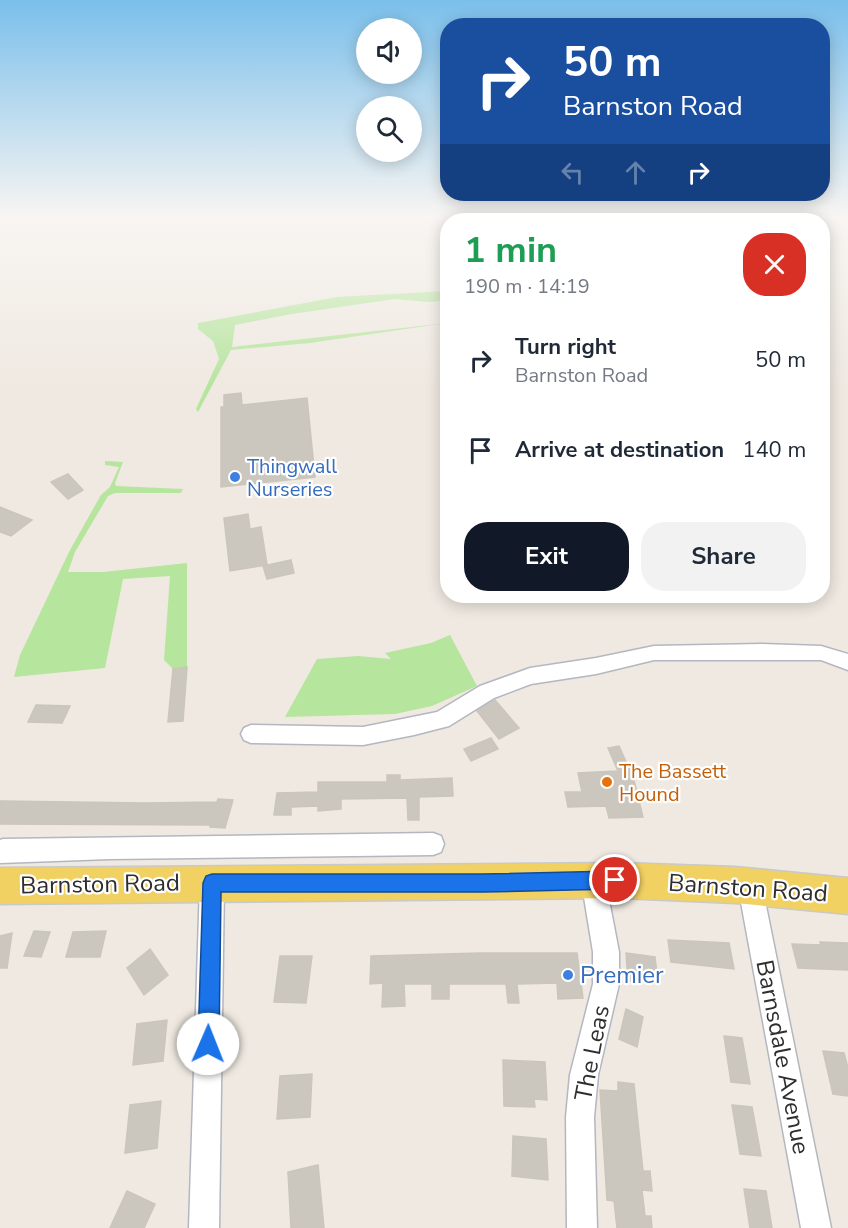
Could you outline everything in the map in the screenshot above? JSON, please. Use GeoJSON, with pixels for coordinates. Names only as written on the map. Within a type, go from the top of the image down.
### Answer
{"type":"FeatureCollection","features":[{"type":"Feature","properties":{"kind":"main road","name":"Barnston Road"},"geometry":{"type":"LineString","coordinates":[[0,886],[212,883],[535,883],[593,879],[750,886],[848,896]]}},
{"type":"Feature","properties":{"kind":"street"},"geometry":{"type":"LineString","coordinates":[[251,735],[373,734],[442,720],[487,692],[530,676],[596,666],[654,653],[762,651],[821,653],[848,662]]}},
{"type":"Feature","properties":{"kind":"street"},"geometry":{"type":"LineString","coordinates":[[0,852],[3,850],[152,846],[433,844]]}},
{"type":"Feature","properties":{"kind":"street","name":"The Leas"},"geometry":{"type":"LineString","coordinates":[[582,1228],[580,1117],[584,1075],[606,984],[606,952],[593,879]]}},
{"type":"Feature","properties":{"kind":"street"},"geometry":{"type":"LineString","coordinates":[[204,1228],[212,883]]}},
{"type":"Feature","properties":{"kind":"street","name":"Barnsdale Avenue"},"geometry":{"type":"LineString","coordinates":[[750,886],[816,1228]]}},
{"type":"Feature","properties":{"kind":"green space"},"geometry":{"type":"Polygon","coordinates":[[[440,291],[440,301],[395,299],[235,325],[232,347],[440,324],[310,343],[231,350],[198,412],[196,409],[219,359],[213,341],[198,329],[198,323],[337,297],[440,291]]]}},
{"type":"Feature","properties":{"kind":"green space"},"geometry":{"type":"Polygon","coordinates":[[[105,461],[123,462],[116,486],[183,489],[181,493],[115,493],[108,496],[75,552],[68,572],[103,572],[187,563],[187,667],[173,669],[164,660],[170,576],[123,579],[105,668],[14,677],[20,655],[70,550],[101,495],[110,487],[119,467],[105,465],[105,461]]]}},
{"type":"Feature","properties":{"kind":"green space"},"geometry":{"type":"Polygon","coordinates":[[[450,635],[477,686],[432,706],[395,714],[285,717],[317,659],[358,656],[391,659],[385,653],[431,643],[450,635]]]}},
{"type":"Feature","properties":{"kind":"building"},"geometry":{"type":"Polygon","coordinates":[[[241,393],[242,405],[307,398],[315,477],[221,487],[221,407],[224,407],[224,395],[241,393]]]}},
{"type":"Feature","properties":{"kind":"building"},"geometry":{"type":"Polygon","coordinates":[[[68,474],[83,490],[68,499],[51,482],[68,474]]]}},
{"type":"Feature","properties":{"kind":"building"},"geometry":{"type":"Polygon","coordinates":[[[0,507],[32,520],[11,536],[0,532],[0,507]]]}},
{"type":"Feature","properties":{"kind":"building"},"geometry":{"type":"Polygon","coordinates":[[[248,514],[250,529],[261,527],[267,565],[230,571],[224,518],[248,514]]]}},
{"type":"Feature","properties":{"kind":"building"},"geometry":{"type":"Polygon","coordinates":[[[291,560],[294,573],[267,579],[263,566],[291,560]]]}},
{"type":"Feature","properties":{"kind":"building"},"geometry":{"type":"Polygon","coordinates":[[[187,667],[183,721],[168,722],[173,669],[187,667]]]}},
{"type":"Feature","properties":{"kind":"building"},"geometry":{"type":"Polygon","coordinates":[[[495,700],[519,728],[499,739],[477,711],[495,700]]]}},
{"type":"Feature","properties":{"kind":"building"},"geometry":{"type":"Polygon","coordinates":[[[36,705],[70,706],[62,723],[28,722],[36,705]]]}},
{"type":"Feature","properties":{"kind":"building"},"geometry":{"type":"Polygon","coordinates":[[[491,738],[498,749],[471,761],[464,749],[491,738]]]}},
{"type":"Feature","properties":{"kind":"building","name":"The Bassett Hound"},"geometry":{"type":"Polygon","coordinates":[[[619,746],[627,764],[630,764],[643,817],[609,818],[606,806],[568,807],[565,792],[582,792],[578,773],[618,771],[608,748],[619,746]]]}},
{"type":"Feature","properties":{"kind":"building"},"geometry":{"type":"Polygon","coordinates":[[[387,775],[400,775],[400,780],[452,778],[453,796],[419,797],[419,820],[408,820],[407,798],[341,799],[341,809],[318,811],[318,806],[291,807],[291,815],[274,815],[277,793],[318,792],[318,782],[387,782],[387,775]]]}},
{"type":"Feature","properties":{"kind":"building"},"geometry":{"type":"Polygon","coordinates":[[[218,799],[233,800],[225,828],[210,827],[210,825],[0,824],[0,801],[146,803],[217,802],[218,799]]]}},
{"type":"Feature","properties":{"kind":"building"},"geometry":{"type":"Polygon","coordinates":[[[34,931],[50,932],[41,957],[24,956],[34,931]]]}},
{"type":"Feature","properties":{"kind":"building"},"geometry":{"type":"Polygon","coordinates":[[[106,931],[100,957],[66,957],[73,932],[106,931]]]}},
{"type":"Feature","properties":{"kind":"building"},"geometry":{"type":"Polygon","coordinates":[[[12,933],[7,968],[0,968],[0,936],[12,933]]]}},
{"type":"Feature","properties":{"kind":"building"},"geometry":{"type":"Polygon","coordinates":[[[668,940],[729,943],[734,969],[671,962],[668,940]]]}},
{"type":"Feature","properties":{"kind":"building"},"geometry":{"type":"Polygon","coordinates":[[[820,942],[848,943],[848,970],[798,968],[792,944],[821,945],[820,942]]]}},
{"type":"Feature","properties":{"kind":"building"},"geometry":{"type":"Polygon","coordinates":[[[150,949],[168,975],[144,995],[127,968],[150,949]]]}},
{"type":"Feature","properties":{"kind":"building"},"geometry":{"type":"Polygon","coordinates":[[[577,953],[583,998],[558,999],[557,983],[517,984],[519,1003],[508,1003],[506,984],[449,984],[449,999],[432,999],[432,984],[404,984],[405,1006],[382,1007],[383,983],[370,984],[371,956],[577,953]]]}},
{"type":"Feature","properties":{"kind":"building"},"geometry":{"type":"Polygon","coordinates":[[[626,953],[655,957],[658,983],[628,981],[626,953]]]}},
{"type":"Feature","properties":{"kind":"building"},"geometry":{"type":"Polygon","coordinates":[[[280,956],[312,956],[306,1003],[274,1002],[280,956]]]}},
{"type":"Feature","properties":{"kind":"building"},"geometry":{"type":"Polygon","coordinates":[[[626,1009],[643,1017],[637,1047],[619,1039],[626,1009]]]}},
{"type":"Feature","properties":{"kind":"building"},"geometry":{"type":"Polygon","coordinates":[[[167,1020],[163,1061],[133,1065],[137,1024],[167,1020]]]}},
{"type":"Feature","properties":{"kind":"building"},"geometry":{"type":"Polygon","coordinates":[[[724,1036],[742,1038],[750,1084],[731,1082],[724,1036]]]}},
{"type":"Feature","properties":{"kind":"building"},"geometry":{"type":"Polygon","coordinates":[[[823,1051],[844,1053],[848,1068],[848,1096],[833,1094],[823,1051]]]}},
{"type":"Feature","properties":{"kind":"building"},"geometry":{"type":"Polygon","coordinates":[[[503,1060],[545,1062],[547,1100],[534,1099],[535,1107],[504,1106],[503,1060]]]}},
{"type":"Feature","properties":{"kind":"building"},"geometry":{"type":"Polygon","coordinates":[[[312,1074],[310,1117],[277,1119],[280,1076],[312,1074]]]}},
{"type":"Feature","properties":{"kind":"building"},"geometry":{"type":"Polygon","coordinates":[[[618,1082],[634,1084],[643,1171],[650,1171],[652,1191],[642,1190],[645,1216],[651,1216],[652,1228],[617,1228],[614,1201],[607,1200],[600,1090],[618,1091],[618,1082]]]}},
{"type":"Feature","properties":{"kind":"building"},"geometry":{"type":"Polygon","coordinates":[[[161,1101],[157,1148],[125,1153],[130,1105],[161,1101]]]}},
{"type":"Feature","properties":{"kind":"building"},"geometry":{"type":"Polygon","coordinates":[[[732,1105],[752,1107],[761,1156],[740,1154],[732,1105]]]}},
{"type":"Feature","properties":{"kind":"building"},"geometry":{"type":"Polygon","coordinates":[[[513,1136],[546,1139],[548,1180],[512,1176],[513,1136]]]}},
{"type":"Feature","properties":{"kind":"building"},"geometry":{"type":"Polygon","coordinates":[[[318,1165],[324,1228],[291,1228],[288,1172],[318,1165]]]}},
{"type":"Feature","properties":{"kind":"building"},"geometry":{"type":"Polygon","coordinates":[[[744,1189],[766,1191],[772,1228],[750,1228],[744,1189]]]}},
{"type":"Feature","properties":{"kind":"building"},"geometry":{"type":"Polygon","coordinates":[[[127,1191],[155,1204],[144,1228],[110,1228],[127,1191]]]}},
{"type":"Feature","properties":{"kind":"place","name":"Thingwall Nurseries"},"geometry":{"type":"Point","coordinates":[235,477]}},
{"type":"Feature","properties":{"kind":"place","name":"The Bassett Hound"},"geometry":{"type":"Point","coordinates":[607,782]}},
{"type":"Feature","properties":{"kind":"place","name":"Premier"},"geometry":{"type":"Point","coordinates":[568,975]}},
{"type":"Feature","properties":{"kind":"route"},"geometry":{"type":"LineString","coordinates":[[208,1044],[212,883],[483,883],[615,880]]}}]}
